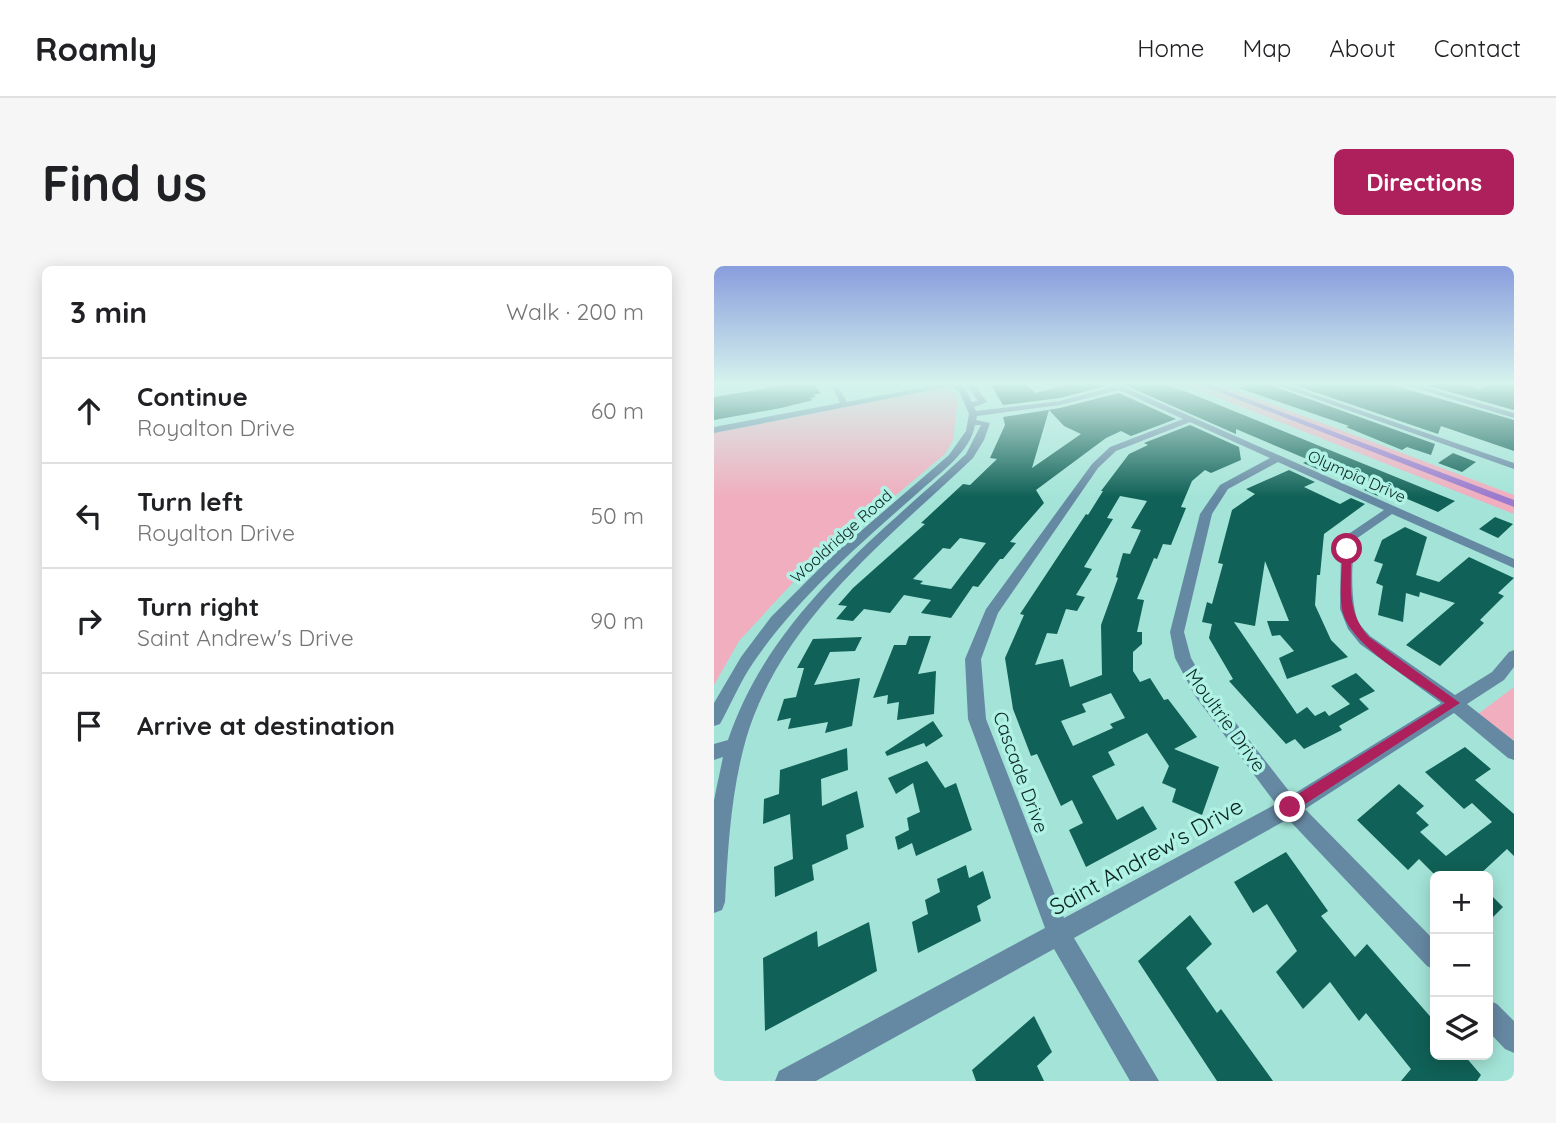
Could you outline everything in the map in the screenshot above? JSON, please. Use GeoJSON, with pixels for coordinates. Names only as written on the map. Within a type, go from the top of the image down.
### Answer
{"type":"FeatureCollection","features":[{"type":"Feature","properties":{"kind":"street"},"geometry":{"type":"LineString","coordinates":[[714,430],[759,421]]}},
{"type":"Feature","properties":{"kind":"street","name":"Wooldridge Road"},"geometry":{"type":"LineString","coordinates":[[714,719],[746,661],[776,621],[807,587],[867,531],[952,457],[965,440],[969,421]]}},
{"type":"Feature","properties":{"kind":"street"},"geometry":{"type":"LineString","coordinates":[[714,902],[721,800],[733,747],[751,699],[773,658],[800,618],[970,456],[980,440],[984,421]]}},
{"type":"Feature","properties":{"kind":"street","name":"Cascade Drive"},"geometry":{"type":"LineString","coordinates":[[1145,1081],[1058,933],[977,719],[973,659],[991,612],[1095,466],[1113,449],[1184,421]]}},
{"type":"Feature","properties":{"kind":"street","name":"Olympia Drive"},"geometry":{"type":"LineString","coordinates":[[1194,421],[1514,564]]}},
{"type":"Feature","properties":{"kind":"street"},"geometry":{"type":"LineString","coordinates":[[1385,421],[1514,466]]}},
{"type":"Feature","properties":{"kind":"street","name":"Moultrie Drive"},"geometry":{"type":"LineString","coordinates":[[1278,458],[1224,487],[1206,514],[1177,632],[1183,658],[1202,691],[1290,807],[1430,953]]}},
{"type":"Feature","properties":{"kind":"street"},"geometry":{"type":"LineString","coordinates":[[1392,509],[1350,537],[1347,549],[1347,609],[1353,625],[1365,640],[1454,703],[1514,752]]}},
{"type":"Feature","properties":{"kind":"street"},"geometry":{"type":"LineString","coordinates":[[867,531],[885,535]]}},
{"type":"Feature","properties":{"kind":"street","name":"Saint Andrew's Drive"},"geometry":{"type":"LineString","coordinates":[[789,1081],[1290,807],[1498,676],[1514,656]]}},
{"type":"Feature","properties":{"kind":"street"},"geometry":{"type":"LineString","coordinates":[[714,752],[733,747]]}},
{"type":"Feature","properties":{"kind":"street"},"geometry":{"type":"LineString","coordinates":[[1493,1018],[1514,1040]]}},
{"type":"Feature","properties":{"kind":"shaded area"},"geometry":{"type":"Polygon","coordinates":[[[775,421],[955,421],[953,440],[945,454],[798,577],[739,641],[714,685],[714,433],[775,421]]]}},
{"type":"Feature","properties":{"kind":"shaded area"},"geometry":{"type":"Polygon","coordinates":[[[1277,421],[1317,421],[1514,495],[1514,514],[1277,421]]]}},
{"type":"Feature","properties":{"kind":"shaded area"},"geometry":{"type":"Polygon","coordinates":[[[1514,687],[1514,741],[1478,714],[1514,687]]]}},
{"type":"Feature","properties":{"kind":"building"},"geometry":{"type":"Polygon","coordinates":[[[1004,421],[1046,421],[1032,468],[1081,434],[1059,421],[1171,421],[1131,436],[1121,431],[1106,438],[1036,490],[1044,503],[1010,542],[1016,543],[978,587],[973,586],[951,618],[921,613],[931,600],[904,595],[890,613],[864,609],[853,621],[836,619],[847,606],[838,605],[853,588],[925,524],[921,523],[963,484],[970,485],[997,459],[990,458],[1005,425],[1004,421]],[[960,538],[950,549],[943,548],[913,579],[923,581],[920,584],[951,589],[986,543],[960,538]]]}},
{"type":"Feature","properties":{"kind":"building"},"geometry":{"type":"Polygon","coordinates":[[[1207,421],[1258,421],[1455,501],[1438,512],[1384,492],[1378,496],[1364,490],[1374,484],[1345,471],[1329,474],[1303,463],[1309,460],[1236,429],[1236,434],[1207,421]]]}},
{"type":"Feature","properties":{"kind":"building"},"geometry":{"type":"Polygon","coordinates":[[[1335,421],[1371,421],[1435,444],[1431,455],[1407,447],[1402,450],[1346,427],[1349,426],[1335,421]]]}},
{"type":"Feature","properties":{"kind":"building"},"geometry":{"type":"Polygon","coordinates":[[[1400,421],[1514,421],[1514,451],[1441,426],[1438,434],[1400,421]]]}},
{"type":"Feature","properties":{"kind":"building"},"geometry":{"type":"Polygon","coordinates":[[[1190,425],[1239,447],[1241,460],[1211,473],[1205,470],[1192,481],[1181,507],[1186,508],[1171,545],[1163,544],[1157,559],[1154,558],[1137,599],[1144,600],[1137,632],[1142,632],[1142,644],[1133,652],[1133,671],[1140,682],[1150,678],[1164,700],[1168,699],[1197,737],[1174,749],[1219,767],[1202,815],[1172,802],[1176,789],[1162,783],[1169,766],[1147,733],[1108,752],[1115,765],[1092,776],[1117,820],[1143,806],[1157,829],[1086,867],[1069,830],[1083,823],[1072,800],[1061,806],[1037,754],[1031,756],[1013,709],[1005,658],[1024,615],[1020,614],[1086,514],[1088,515],[1101,491],[1129,454],[1148,445],[1144,443],[1190,425]],[[1120,496],[1107,518],[1113,519],[1084,567],[1092,569],[1076,595],[1085,597],[1077,611],[1066,609],[1057,634],[1047,633],[1035,665],[1063,659],[1070,687],[1102,675],[1101,625],[1118,578],[1116,577],[1123,553],[1130,554],[1141,530],[1131,528],[1147,501],[1120,496]],[[1111,693],[1082,704],[1086,712],[1061,721],[1073,746],[1113,728],[1110,724],[1125,718],[1111,693]]]}},
{"type":"Feature","properties":{"kind":"building"},"geometry":{"type":"Polygon","coordinates":[[[1453,453],[1476,462],[1462,472],[1438,463],[1453,453]]]}},
{"type":"Feature","properties":{"kind":"building"},"geometry":{"type":"Polygon","coordinates":[[[1289,470],[1315,482],[1304,487],[1340,504],[1351,498],[1365,504],[1324,534],[1320,575],[1317,575],[1315,605],[1331,640],[1348,657],[1287,679],[1279,658],[1294,651],[1280,635],[1272,636],[1267,621],[1289,621],[1265,561],[1255,626],[1234,622],[1297,714],[1307,707],[1315,716],[1325,711],[1329,716],[1350,704],[1331,686],[1356,673],[1375,691],[1359,699],[1369,709],[1339,726],[1342,730],[1304,749],[1295,739],[1286,744],[1229,681],[1233,679],[1209,638],[1212,624],[1202,622],[1207,602],[1212,604],[1223,564],[1218,563],[1232,510],[1255,494],[1246,489],[1289,470]]]}},
{"type":"Feature","properties":{"kind":"building"},"geometry":{"type":"Polygon","coordinates":[[[1495,517],[1513,524],[1498,538],[1479,529],[1495,517]]]}},
{"type":"Feature","properties":{"kind":"building"},"geometry":{"type":"Polygon","coordinates":[[[1405,527],[1427,537],[1416,575],[1439,582],[1469,557],[1514,578],[1498,593],[1504,596],[1480,620],[1484,623],[1440,666],[1406,645],[1455,603],[1420,592],[1419,597],[1406,593],[1403,622],[1378,615],[1383,586],[1376,583],[1383,564],[1374,561],[1382,540],[1405,527]]]}},
{"type":"Feature","properties":{"kind":"building"},"geometry":{"type":"Polygon","coordinates":[[[909,636],[931,636],[918,674],[936,671],[934,714],[897,720],[899,702],[887,704],[888,695],[873,698],[894,645],[906,645],[909,636]]]}},
{"type":"Feature","properties":{"kind":"building"},"geometry":{"type":"Polygon","coordinates":[[[862,637],[855,651],[830,652],[814,685],[860,678],[852,726],[825,733],[828,722],[788,729],[791,718],[777,721],[784,699],[796,697],[804,668],[797,668],[813,639],[862,637]]]}},
{"type":"Feature","properties":{"kind":"building"},"geometry":{"type":"Polygon","coordinates":[[[933,721],[943,736],[926,747],[924,743],[887,756],[885,752],[933,721]]]}},
{"type":"Feature","properties":{"kind":"building"},"geometry":{"type":"Polygon","coordinates":[[[1465,747],[1491,769],[1475,780],[1514,814],[1514,856],[1507,849],[1483,871],[1431,871],[1419,859],[1408,870],[1357,820],[1399,784],[1424,806],[1416,813],[1429,825],[1420,832],[1446,856],[1492,822],[1472,803],[1464,809],[1425,772],[1465,747]]]}},
{"type":"Feature","properties":{"kind":"building"},"geometry":{"type":"Polygon","coordinates":[[[847,748],[848,770],[821,779],[822,806],[857,791],[864,827],[846,835],[848,849],[812,865],[814,880],[775,897],[774,867],[793,859],[790,814],[763,824],[764,799],[779,794],[780,770],[847,748]]]}},
{"type":"Feature","properties":{"kind":"building"},"geometry":{"type":"Polygon","coordinates":[[[927,761],[945,788],[956,783],[972,830],[916,856],[912,843],[898,850],[895,837],[909,830],[907,818],[920,812],[913,783],[896,794],[888,778],[927,761]]]}},
{"type":"Feature","properties":{"kind":"building"},"geometry":{"type":"Polygon","coordinates":[[[1286,852],[1328,911],[1321,916],[1355,957],[1367,944],[1430,1016],[1430,1060],[1468,1060],[1481,1075],[1477,1081],[1401,1081],[1411,1069],[1366,1013],[1359,1021],[1330,982],[1303,1009],[1276,972],[1297,951],[1267,904],[1253,913],[1234,882],[1286,852]]]}},
{"type":"Feature","properties":{"kind":"building"},"geometry":{"type":"Polygon","coordinates":[[[966,865],[969,878],[983,871],[991,898],[977,906],[981,921],[918,953],[912,922],[928,914],[925,900],[940,892],[937,879],[966,865]]]}},
{"type":"Feature","properties":{"kind":"building"},"geometry":{"type":"Polygon","coordinates":[[[1493,897],[1503,907],[1493,917],[1493,897]]]}},
{"type":"Feature","properties":{"kind":"building"},"geometry":{"type":"Polygon","coordinates":[[[1190,915],[1212,944],[1186,968],[1217,1013],[1221,1009],[1273,1081],[1217,1081],[1138,961],[1190,915]]]}},
{"type":"Feature","properties":{"kind":"building"},"geometry":{"type":"Polygon","coordinates":[[[869,922],[877,971],[765,1031],[763,958],[817,931],[818,947],[869,922]]]}},
{"type":"Feature","properties":{"kind":"building"},"geometry":{"type":"Polygon","coordinates":[[[1034,1016],[1052,1052],[1037,1066],[1044,1081],[976,1081],[972,1070],[1034,1016]]]}},
{"type":"Feature","properties":{"kind":"waterway"},"geometry":{"type":"LineString","coordinates":[[1299,421],[1514,504]]}},
{"type":"Feature","properties":{"kind":"route"},"geometry":{"type":"LineString","coordinates":[[1290,807],[1454,703],[1365,640],[1353,625],[1347,609],[1347,549]]}}]}
